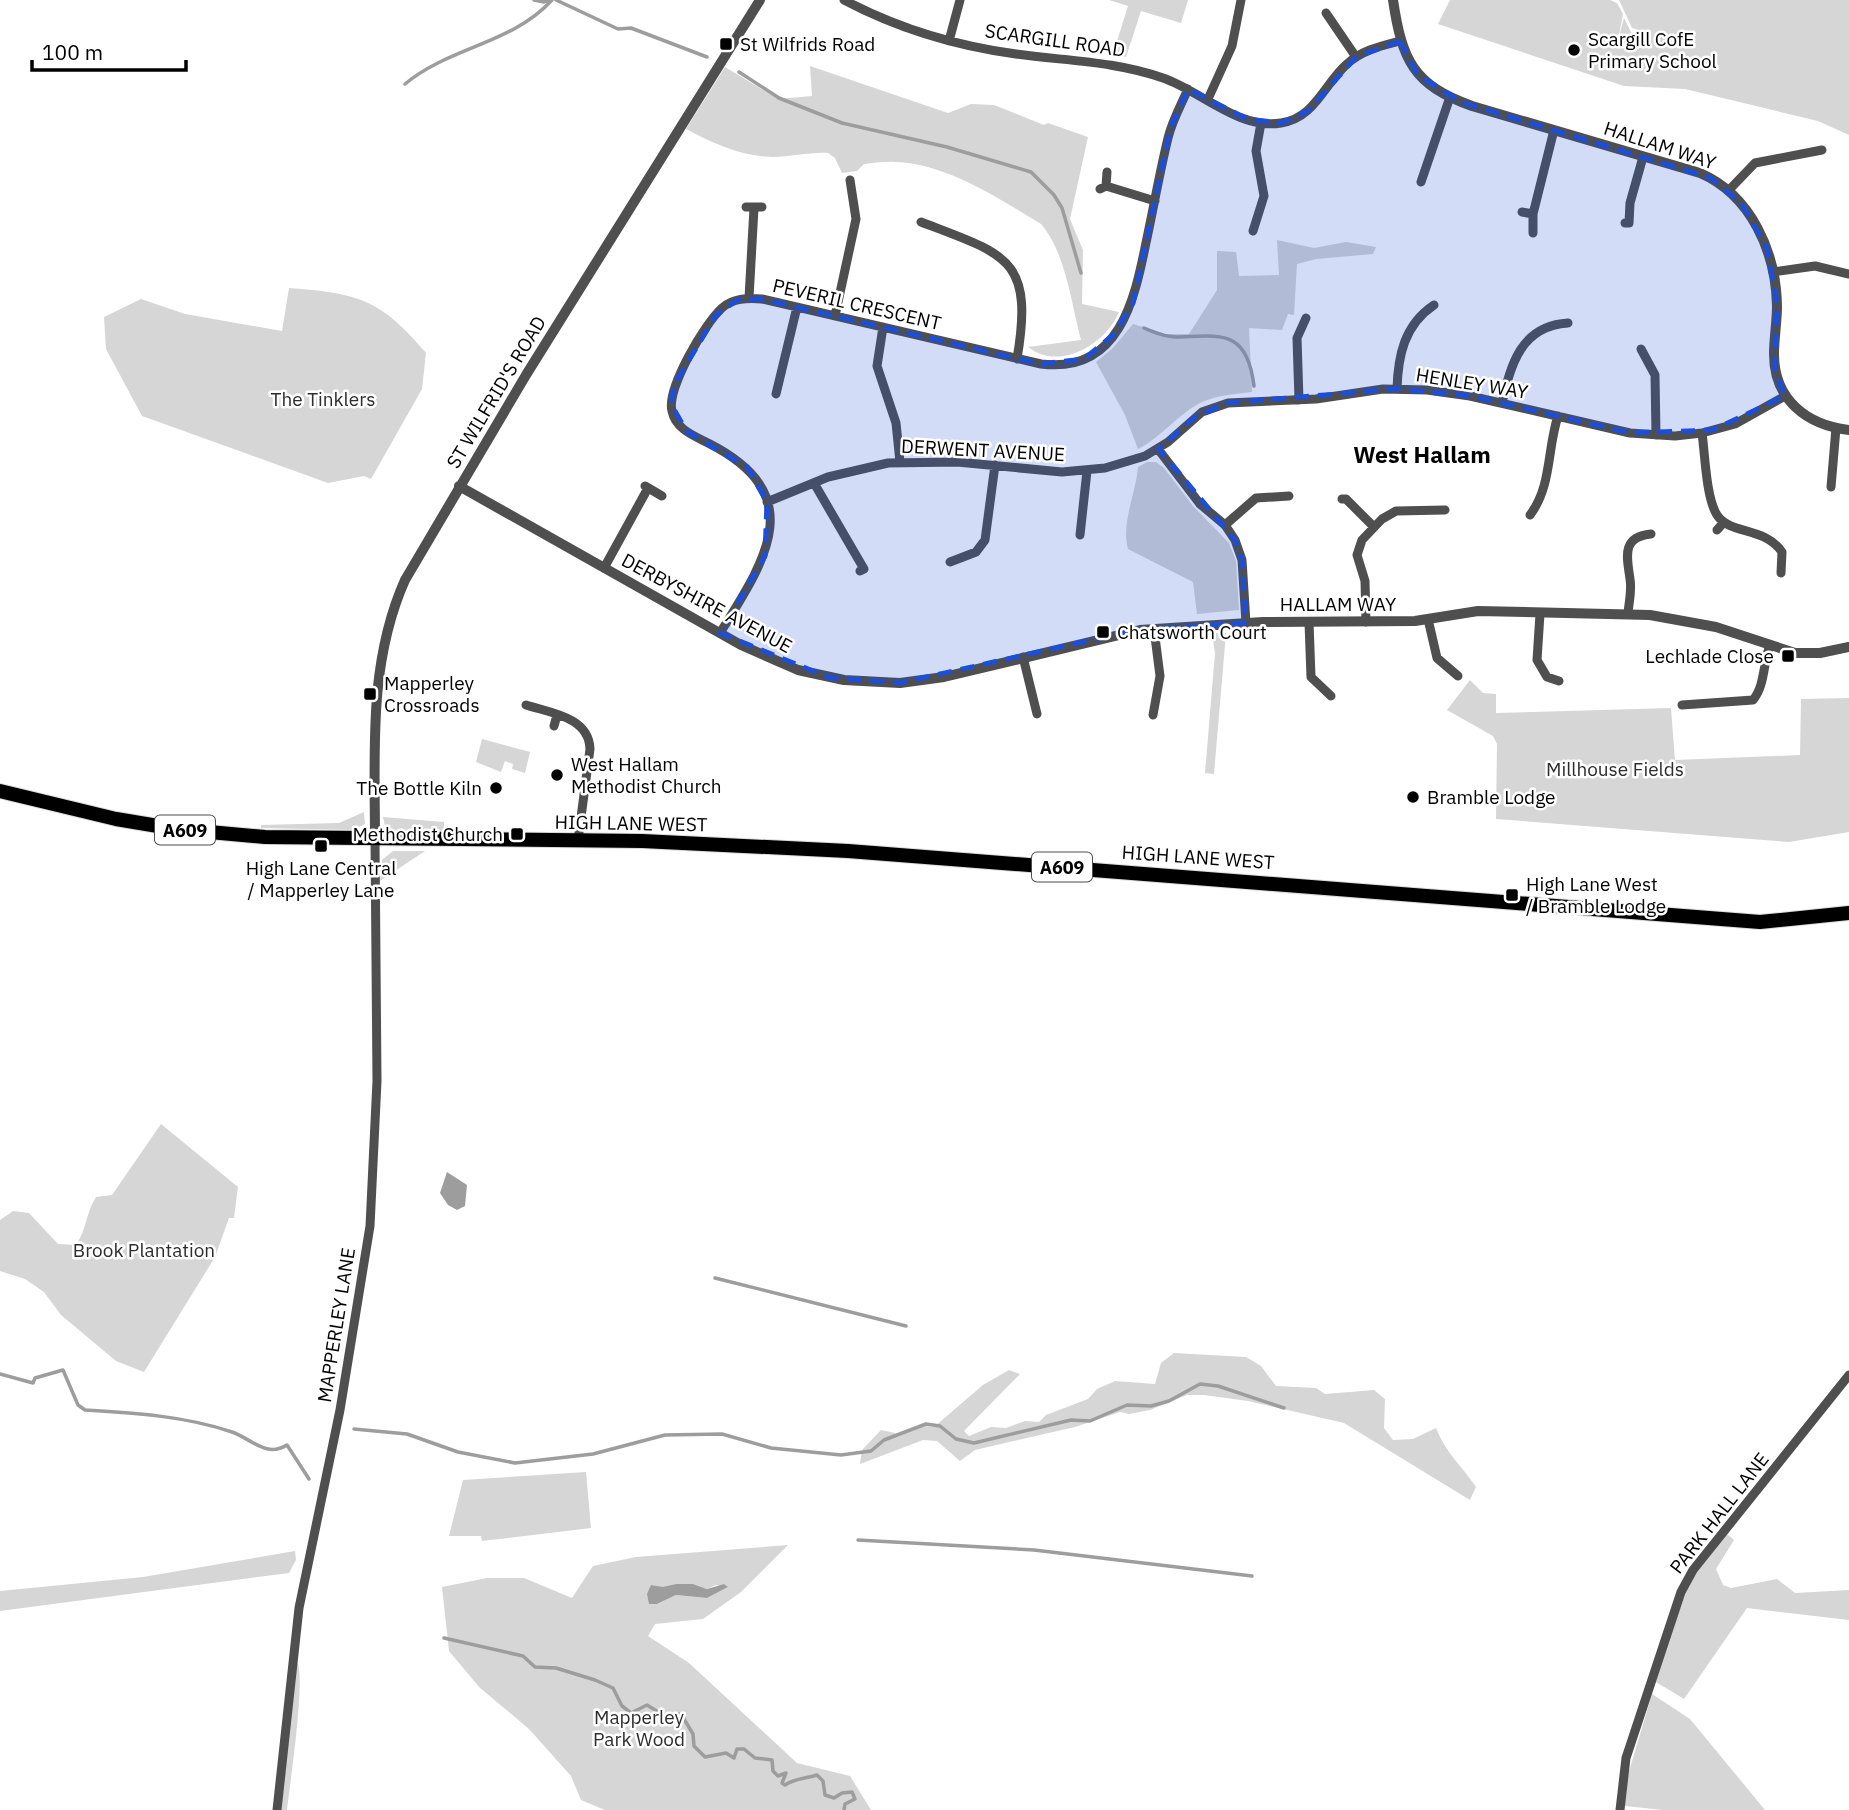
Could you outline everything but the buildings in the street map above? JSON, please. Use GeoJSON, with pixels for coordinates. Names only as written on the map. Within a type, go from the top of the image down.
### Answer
{"type":"FeatureCollection","features":[{"type":"Feature","properties":{"kind":"main road","name":"A609"},"geometry":{"type":"LineString","coordinates":[[0,791],[117,819],[176,829],[265,838],[375,841]]}},
{"type":"Feature","properties":{"kind":"main road","name":"HIGH LANE WEST"},"geometry":{"type":"LineString","coordinates":[[375,841],[578,840],[848,851],[1760,922],[1849,912]]}},
{"type":"Feature","properties":{"kind":"street","name":"ST WILFRID'S ROAD"},"geometry":{"type":"LineString","coordinates":[[375,841],[375,717],[382,652],[394,606],[405,580],[459,486],[760,0]]}},
{"type":"Feature","properties":{"kind":"street","name":"SCARGILL ROAD"},"geometry":{"type":"LineString","coordinates":[[844,0],[896,23],[949,41],[1011,53],[1118,65],[1188,89],[1231,113],[1261,122],[1281,123],[1304,114],[1356,57],[1400,41]]}},
{"type":"Feature","properties":{"kind":"street"},"geometry":{"type":"LineString","coordinates":[[949,41],[960,0]]}},
{"type":"Feature","properties":{"kind":"street"},"geometry":{"type":"LineString","coordinates":[[1208,99],[1233,46],[1241,0]]}},
{"type":"Feature","properties":{"kind":"street","name":"HALLAM WAY"},"geometry":{"type":"LineString","coordinates":[[1393,0],[1406,60],[1417,74],[1450,97],[1700,173],[1729,190],[1755,223],[1773,272],[1777,303],[1774,363],[1777,381],[1785,396]]}},
{"type":"Feature","properties":{"kind":"street"},"geometry":{"type":"LineString","coordinates":[[1326,13],[1356,57]]}},
{"type":"Feature","properties":{"kind":"street"},"geometry":{"type":"LineString","coordinates":[[1335,26],[1344,20]]}},
{"type":"Feature","properties":{"kind":"street","name":"PEVERIL CRESCENT"},"geometry":{"type":"LineString","coordinates":[[720,633],[765,556],[770,528],[767,502],[747,467],[683,429],[674,417],[671,404],[674,385],[716,315],[729,303],[749,298],[1017,359],[1049,365],[1075,363],[1096,351],[1113,335],[1133,303],[1170,129],[1188,89]]}},
{"type":"Feature","properties":{"kind":"street"},"geometry":{"type":"LineString","coordinates":[[1421,182],[1450,97]]}},
{"type":"Feature","properties":{"kind":"street"},"geometry":{"type":"LineString","coordinates":[[1253,231],[1265,213],[1264,189],[1256,151],[1261,122]]}},
{"type":"Feature","properties":{"kind":"street"},"geometry":{"type":"LineString","coordinates":[[1534,233],[1533,214],[1554,130]]}},
{"type":"Feature","properties":{"kind":"street"},"geometry":{"type":"LineString","coordinates":[[1729,190],[1755,163],[1822,150]]}},
{"type":"Feature","properties":{"kind":"street"},"geometry":{"type":"LineString","coordinates":[[1626,223],[1629,223],[1630,203],[1643,156]]}},
{"type":"Feature","properties":{"kind":"street"},"geometry":{"type":"LineString","coordinates":[[1427,166],[1437,170]]}},
{"type":"Feature","properties":{"kind":"street"},"geometry":{"type":"LineString","coordinates":[[1107,172],[1103,187],[1155,201]]}},
{"type":"Feature","properties":{"kind":"street"},"geometry":{"type":"LineString","coordinates":[[835,316],[856,223],[848,199],[850,180]]}},
{"type":"Feature","properties":{"kind":"street"},"geometry":{"type":"LineString","coordinates":[[749,298],[754,207]]}},
{"type":"Feature","properties":{"kind":"street"},"geometry":{"type":"LineString","coordinates":[[1522,212],[1533,214]]}},
{"type":"Feature","properties":{"kind":"street"},"geometry":{"type":"LineString","coordinates":[[921,222],[940,224],[995,252],[1012,267],[1024,311],[1017,359]]}},
{"type":"Feature","properties":{"kind":"street"},"geometry":{"type":"LineString","coordinates":[[1773,272],[1815,266],[1849,274]]}},
{"type":"Feature","properties":{"kind":"street"},"geometry":{"type":"LineString","coordinates":[[1397,389],[1404,342],[1421,308],[1434,304]]}},
{"type":"Feature","properties":{"kind":"street"},"geometry":{"type":"LineString","coordinates":[[776,394],[784,381],[797,307]]}},
{"type":"Feature","properties":{"kind":"street"},"geometry":{"type":"LineString","coordinates":[[1299,400],[1296,326],[1306,318]]}},
{"type":"Feature","properties":{"kind":"street"},"geometry":{"type":"LineString","coordinates":[[1503,403],[1511,365],[1520,347],[1536,333],[1561,321]]}},
{"type":"Feature","properties":{"kind":"street"},"geometry":{"type":"LineString","coordinates":[[883,327],[877,366],[896,423],[900,462]]}},
{"type":"Feature","properties":{"kind":"street"},"geometry":{"type":"LineString","coordinates":[[1641,349],[1651,355],[1657,386],[1656,435]]}},
{"type":"Feature","properties":{"kind":"street","name":"HENLEY WAY"},"geometry":{"type":"LineString","coordinates":[[1158,449],[1195,417],[1217,405],[1299,400],[1397,389],[1447,392],[1630,433],[1656,435],[1702,433],[1735,424],[1785,396]]}},
{"type":"Feature","properties":{"kind":"street"},"geometry":{"type":"LineString","coordinates":[[1785,396],[1802,415],[1849,430]]}},
{"type":"Feature","properties":{"kind":"street"},"geometry":{"type":"LineString","coordinates":[[1530,515],[1545,492],[1550,445],[1558,416]]}},
{"type":"Feature","properties":{"kind":"street"},"geometry":{"type":"LineString","coordinates":[[1831,487],[1836,428]]}},
{"type":"Feature","properties":{"kind":"street"},"geometry":{"type":"LineString","coordinates":[[1702,433],[1712,502],[1717,515],[1724,522],[1765,535],[1779,547],[1787,556],[1781,573]]}},
{"type":"Feature","properties":{"kind":"street"},"geometry":{"type":"LineString","coordinates":[[1158,449],[1205,510],[1225,525],[1235,540],[1242,560],[1246,623]]}},
{"type":"Feature","properties":{"kind":"street","name":"DERWENT AVENUE"},"geometry":{"type":"LineString","coordinates":[[767,502],[860,468],[900,462],[1087,471],[1127,462],[1158,449]]}},
{"type":"Feature","properties":{"kind":"street"},"geometry":{"type":"LineString","coordinates":[[950,562],[976,552],[985,540],[995,465]]}},
{"type":"Feature","properties":{"kind":"street"},"geometry":{"type":"LineString","coordinates":[[1080,535],[1087,471]]}},
{"type":"Feature","properties":{"kind":"street"},"geometry":{"type":"LineString","coordinates":[[814,483],[864,569],[860,572]]}},
{"type":"Feature","properties":{"kind":"street","name":"DERBYSHIRE AVENUE"},"geometry":{"type":"LineString","coordinates":[[459,486],[720,633],[798,670],[858,682],[900,683],[944,677],[1122,633],[1246,623]]}},
{"type":"Feature","properties":{"kind":"street"},"geometry":{"type":"LineString","coordinates":[[604,568],[646,487],[662,496]]}},
{"type":"Feature","properties":{"kind":"street"},"geometry":{"type":"LineString","coordinates":[[1225,525],[1256,498],[1289,496]]}},
{"type":"Feature","properties":{"kind":"street"},"geometry":{"type":"LineString","coordinates":[[1342,499],[1346,499],[1374,527]]}},
{"type":"Feature","properties":{"kind":"street"},"geometry":{"type":"LineString","coordinates":[[1537,506],[1546,513]]}},
{"type":"Feature","properties":{"kind":"street"},"geometry":{"type":"LineString","coordinates":[[1366,622],[1366,585],[1357,550],[1362,540],[1374,527],[1396,511],[1445,510]]}},
{"type":"Feature","properties":{"kind":"street"},"geometry":{"type":"LineString","coordinates":[[1717,530],[1724,522]]}},
{"type":"Feature","properties":{"kind":"street"},"geometry":{"type":"LineString","coordinates":[[1628,613],[1631,582],[1626,561],[1626,541],[1651,534]]}},
{"type":"Feature","properties":{"kind":"street","name":"HALLAM WAY"},"geometry":{"type":"LineString","coordinates":[[1246,623],[1428,619],[1471,612],[1628,613],[1684,620],[1808,654],[1849,647]]}},
{"type":"Feature","properties":{"kind":"street"},"geometry":{"type":"LineString","coordinates":[[1540,614],[1537,660],[1551,683]]}},
{"type":"Feature","properties":{"kind":"street"},"geometry":{"type":"LineString","coordinates":[[1428,619],[1437,658],[1458,676]]}},
{"type":"Feature","properties":{"kind":"street"},"geometry":{"type":"LineString","coordinates":[[1309,622],[1309,672],[1317,690],[1331,696]]}},
{"type":"Feature","properties":{"kind":"street"},"geometry":{"type":"LineString","coordinates":[[1153,715],[1160,676],[1154,629]]}},
{"type":"Feature","properties":{"kind":"street"},"geometry":{"type":"LineString","coordinates":[[1682,705],[1755,703],[1770,645]]}},
{"type":"Feature","properties":{"kind":"street"},"geometry":{"type":"LineString","coordinates":[[1023,657],[1037,714]]}},
{"type":"Feature","properties":{"kind":"street"},"geometry":{"type":"LineString","coordinates":[[1032,692],[1043,690]]}},
{"type":"Feature","properties":{"kind":"street"},"geometry":{"type":"LineString","coordinates":[[526,705],[580,725],[590,744],[578,840]]}},
{"type":"Feature","properties":{"kind":"street"},"geometry":{"type":"LineString","coordinates":[[554,726],[558,715]]}},
{"type":"Feature","properties":{"kind":"street","name":"MAPPERLEY LANE"},"geometry":{"type":"LineString","coordinates":[[277,1810],[299,1609],[347,1370],[370,1226],[377,1082],[375,841]]}},
{"type":"Feature","properties":{"kind":"street","name":"PARK HALL LANE"},"geometry":{"type":"LineString","coordinates":[[1619,1810],[1626,1758],[1681,1592],[1693,1570],[1849,1376]]}},
{"type":"Feature","properties":{"kind":"highlighted area"},"geometry":{"type":"Polygon","coordinates":[[[1400,41],[1417,74],[1461,102],[1711,178],[1742,204],[1767,248],[1777,303],[1775,370],[1785,396],[1713,430],[1630,433],[1470,396],[1397,389],[1228,403],[1195,417],[1159,449],[1235,540],[1242,560],[1246,623],[1132,631],[900,683],[830,678],[720,633],[765,556],[767,502],[747,467],[687,432],[671,404],[674,385],[716,315],[737,300],[762,299],[1041,364],[1084,359],[1113,335],[1133,303],[1170,129],[1188,89],[1247,119],[1281,123],[1308,111],[1356,57],[1400,41]]]}},
{"type":"Feature","properties":{"kind":"green space"},"geometry":{"type":"Polygon","coordinates":[[[1109,0],[1188,0],[1181,23],[1141,11],[1126,57],[1113,54],[1128,6],[1109,0]]]}},
{"type":"Feature","properties":{"kind":"green space"},"geometry":{"type":"Polygon","coordinates":[[[1450,0],[1610,0],[1617,3],[1623,14],[1618,40],[1624,18],[1634,38],[1636,29],[1632,28],[1619,0],[1849,0],[1849,135],[1818,121],[1685,89],[1624,86],[1438,24],[1450,0]]]}},
{"type":"Feature","properties":{"kind":"green space"},"geometry":{"type":"Polygon","coordinates":[[[810,66],[948,113],[971,104],[994,105],[1044,125],[1048,123],[1088,137],[1070,219],[1083,250],[1082,304],[1119,312],[1113,324],[1093,344],[1067,355],[1053,357],[1028,347],[1081,340],[1062,264],[1041,224],[972,184],[934,169],[896,162],[864,164],[857,171],[842,173],[835,158],[828,153],[773,157],[750,154],[718,144],[686,129],[725,67],[778,99],[812,96],[810,66]]]}},
{"type":"Feature","properties":{"kind":"green space"},"geometry":{"type":"Polygon","coordinates":[[[1277,240],[1314,248],[1346,242],[1376,247],[1373,254],[1316,259],[1297,264],[1294,315],[1288,314],[1282,330],[1249,328],[1252,392],[1220,396],[1202,402],[1138,449],[1125,415],[1096,362],[1112,349],[1133,324],[1165,334],[1189,334],[1217,290],[1217,251],[1236,252],[1239,276],[1279,275],[1277,240]]]}},
{"type":"Feature","properties":{"kind":"green space","name":"The Tinklers"},"geometry":{"type":"Polygon","coordinates":[[[289,288],[333,293],[366,302],[395,321],[426,353],[422,389],[371,479],[364,476],[328,483],[142,416],[106,349],[104,317],[141,299],[185,314],[282,331],[289,288]]]}},
{"type":"Feature","properties":{"kind":"green space"},"geometry":{"type":"Polygon","coordinates":[[[1147,462],[1156,462],[1164,468],[1193,506],[1229,543],[1236,561],[1239,610],[1197,614],[1193,582],[1128,549],[1126,529],[1138,467],[1147,462]]]}},
{"type":"Feature","properties":{"kind":"green space"},"geometry":{"type":"Polygon","coordinates":[[[1212,633],[1226,633],[1214,774],[1205,773],[1215,653],[1212,633]]]}},
{"type":"Feature","properties":{"kind":"green space","name":"Millhouse Fields"},"geometry":{"type":"Polygon","coordinates":[[[1470,680],[1483,693],[1496,694],[1496,713],[1671,708],[1675,760],[1800,755],[1801,699],[1849,698],[1849,832],[1789,842],[1496,819],[1497,744],[1493,736],[1447,710],[1470,680]]]}},
{"type":"Feature","properties":{"kind":"green space"},"geometry":{"type":"Polygon","coordinates":[[[482,739],[530,752],[525,773],[512,769],[513,764],[505,761],[501,772],[476,762],[482,739]]]}},
{"type":"Feature","properties":{"kind":"green space"},"geometry":{"type":"Polygon","coordinates":[[[364,812],[365,824],[353,830],[261,828],[261,825],[339,823],[364,812]]]}},
{"type":"Feature","properties":{"kind":"green space"},"geometry":{"type":"Polygon","coordinates":[[[383,817],[444,822],[444,832],[386,831],[383,817]]]}},
{"type":"Feature","properties":{"kind":"green space"},"geometry":{"type":"Polygon","coordinates":[[[393,851],[425,851],[380,881],[382,860],[393,851]]]}},
{"type":"Feature","properties":{"kind":"green space","name":"Brook Plantation"},"geometry":{"type":"Polygon","coordinates":[[[161,1124],[238,1187],[234,1218],[229,1218],[215,1257],[144,1372],[116,1361],[61,1315],[44,1292],[25,1279],[0,1271],[0,1220],[13,1211],[29,1213],[58,1244],[76,1245],[96,1197],[112,1195],[161,1124]]]}},
{"type":"Feature","properties":{"kind":"green space"},"geometry":{"type":"Polygon","coordinates":[[[1174,1353],[1246,1357],[1261,1366],[1276,1386],[1316,1388],[1325,1394],[1374,1390],[1385,1399],[1384,1428],[1393,1440],[1413,1439],[1436,1428],[1449,1452],[1476,1487],[1470,1500],[1344,1423],[1248,1401],[1204,1395],[1187,1395],[1150,1410],[1129,1414],[1120,1412],[1075,1427],[975,1450],[960,1461],[937,1441],[923,1440],[860,1464],[862,1450],[881,1430],[895,1433],[897,1437],[925,1426],[934,1427],[983,1385],[1009,1370],[1020,1374],[964,1431],[969,1436],[991,1427],[1006,1428],[1025,1421],[1039,1422],[1046,1415],[1088,1399],[1097,1389],[1115,1381],[1155,1384],[1161,1363],[1174,1353]]]}},
{"type":"Feature","properties":{"kind":"green space"},"geometry":{"type":"Polygon","coordinates":[[[586,1472],[591,1528],[482,1541],[481,1536],[449,1536],[463,1480],[586,1472]]]}},
{"type":"Feature","properties":{"kind":"green space"},"geometry":{"type":"Polygon","coordinates":[[[1727,1534],[1734,1540],[1716,1569],[1723,1585],[1731,1588],[1777,1579],[1795,1593],[1849,1590],[1849,1620],[1747,1608],[1684,1699],[1656,1682],[1682,1594],[1697,1570],[1727,1534]]]}},
{"type":"Feature","properties":{"kind":"green space","name":"Mapperley Park Wood"},"geometry":{"type":"Polygon","coordinates":[[[788,1545],[741,1592],[703,1619],[655,1624],[648,1636],[689,1663],[797,1763],[850,1776],[871,1810],[605,1810],[581,1800],[571,1776],[529,1729],[479,1687],[449,1651],[442,1587],[487,1578],[524,1578],[572,1598],[593,1566],[636,1557],[788,1545]],[[676,1584],[663,1588],[652,1585],[657,1604],[676,1595],[707,1598],[728,1587],[716,1585],[707,1589],[693,1584],[676,1584]]]}},
{"type":"Feature","properties":{"kind":"green space"},"geometry":{"type":"Polygon","coordinates":[[[295,1551],[296,1560],[289,1573],[0,1611],[0,1591],[143,1577],[295,1551]]]}},
{"type":"Feature","properties":{"kind":"green space"},"geometry":{"type":"Polygon","coordinates":[[[297,1661],[300,1687],[296,1732],[287,1810],[281,1810],[297,1661]]]}},
{"type":"Feature","properties":{"kind":"green space"},"geometry":{"type":"Polygon","coordinates":[[[1652,1694],[1690,1719],[1765,1810],[1663,1810],[1625,1806],[1625,1785],[1652,1694]]]}},
{"type":"Feature","properties":{"kind":"shaded area"},"geometry":{"type":"Polygon","coordinates":[[[447,1172],[467,1185],[465,1206],[457,1210],[448,1205],[440,1193],[447,1172]]]}},
{"type":"Feature","properties":{"kind":"shaded area"},"geometry":{"type":"Polygon","coordinates":[[[693,1584],[707,1589],[724,1584],[728,1587],[707,1598],[676,1595],[657,1604],[649,1604],[647,1594],[651,1585],[663,1587],[693,1584]]]}},
{"type":"Feature","properties":{"kind":"waterway"},"geometry":{"type":"LineString","coordinates":[[534,0],[548,0]]}},
{"type":"Feature","properties":{"kind":"waterway"},"geometry":{"type":"LineString","coordinates":[[405,84],[441,61],[518,26],[536,15],[552,0]]}},
{"type":"Feature","properties":{"kind":"waterway"},"geometry":{"type":"LineString","coordinates":[[556,0],[618,29],[631,28],[707,57]]}},
{"type":"Feature","properties":{"kind":"waterway"},"geometry":{"type":"LineString","coordinates":[[739,72],[779,98],[842,123],[947,147],[1031,172],[1054,195],[1062,208],[1081,273]]}},
{"type":"Feature","properties":{"kind":"waterway"},"geometry":{"type":"LineString","coordinates":[[1144,328],[1172,337],[1206,336],[1229,339],[1245,354],[1254,386]]}},
{"type":"Feature","properties":{"kind":"waterway"},"geometry":{"type":"LineString","coordinates":[[715,1278],[906,1326]]}},
{"type":"Feature","properties":{"kind":"waterway"},"geometry":{"type":"LineString","coordinates":[[0,1374],[33,1383],[35,1378],[63,1370],[78,1405],[85,1410],[178,1419],[232,1432],[266,1448],[287,1445],[309,1479]]}},
{"type":"Feature","properties":{"kind":"waterway"},"geometry":{"type":"LineString","coordinates":[[354,1429],[407,1434],[458,1452],[515,1463],[593,1454],[665,1435],[722,1434],[771,1448],[841,1455],[871,1451],[884,1440],[926,1424],[940,1426],[956,1439],[974,1443],[1071,1420],[1090,1421],[1127,1405],[1151,1406],[1169,1401],[1200,1384],[1218,1386],[1284,1408]]}},
{"type":"Feature","properties":{"kind":"waterway"},"geometry":{"type":"LineString","coordinates":[[858,1540],[1034,1550],[1252,1576]]}},
{"type":"Feature","properties":{"kind":"waterway"},"geometry":{"type":"LineString","coordinates":[[444,1638],[523,1656],[535,1667],[556,1668],[595,1680],[613,1688],[622,1706],[631,1713],[647,1705],[663,1715],[681,1714],[693,1734],[694,1746],[705,1757],[726,1753],[734,1758],[737,1749],[744,1749],[755,1758],[772,1760],[773,1771],[778,1776],[786,1773],[782,1783],[785,1785],[817,1775],[823,1781],[825,1795],[834,1798],[842,1793],[852,1792],[855,1799],[845,1804],[844,1810]]}},
{"type":"Feature","properties":{"kind":"place","name":"St Wilfrids Road"},"geometry":{"type":"Point","coordinates":[726,44]}},
{"type":"Feature","properties":{"kind":"place","name":"Scargill CofE Primary School"},"geometry":{"type":"Point","coordinates":[1574,50]}},
{"type":"Feature","properties":{"kind":"place","name":"Chatsworth Court"},"geometry":{"type":"Point","coordinates":[1103,632]}},
{"type":"Feature","properties":{"kind":"place","name":"Lechlade Close"},"geometry":{"type":"Point","coordinates":[1788,656]}},
{"type":"Feature","properties":{"kind":"place","name":"Mapperley Crossroads"},"geometry":{"type":"Point","coordinates":[370,694]}},
{"type":"Feature","properties":{"kind":"place","name":"West Hallam Methodist Church"},"geometry":{"type":"Point","coordinates":[557,775]}},
{"type":"Feature","properties":{"kind":"place","name":"The Bottle Kiln"},"geometry":{"type":"Point","coordinates":[496,788]}},
{"type":"Feature","properties":{"kind":"place","name":"Bramble Lodge"},"geometry":{"type":"Point","coordinates":[1413,797]}},
{"type":"Feature","properties":{"kind":"place","name":"Methodist Church"},"geometry":{"type":"Point","coordinates":[517,834]}},
{"type":"Feature","properties":{"kind":"place","name":"High Lane Central / Mapperley Lane"},"geometry":{"type":"Point","coordinates":[321,846]}},
{"type":"Feature","properties":{"kind":"place","name":"High Lane West / Bramble Lodge"},"geometry":{"type":"Point","coordinates":[1512,895]}},
{"type":"Feature","properties":{"kind":"district","name":"West Hallam"},"geometry":{"type":"Point","coordinates":[1422,454]}}]}
